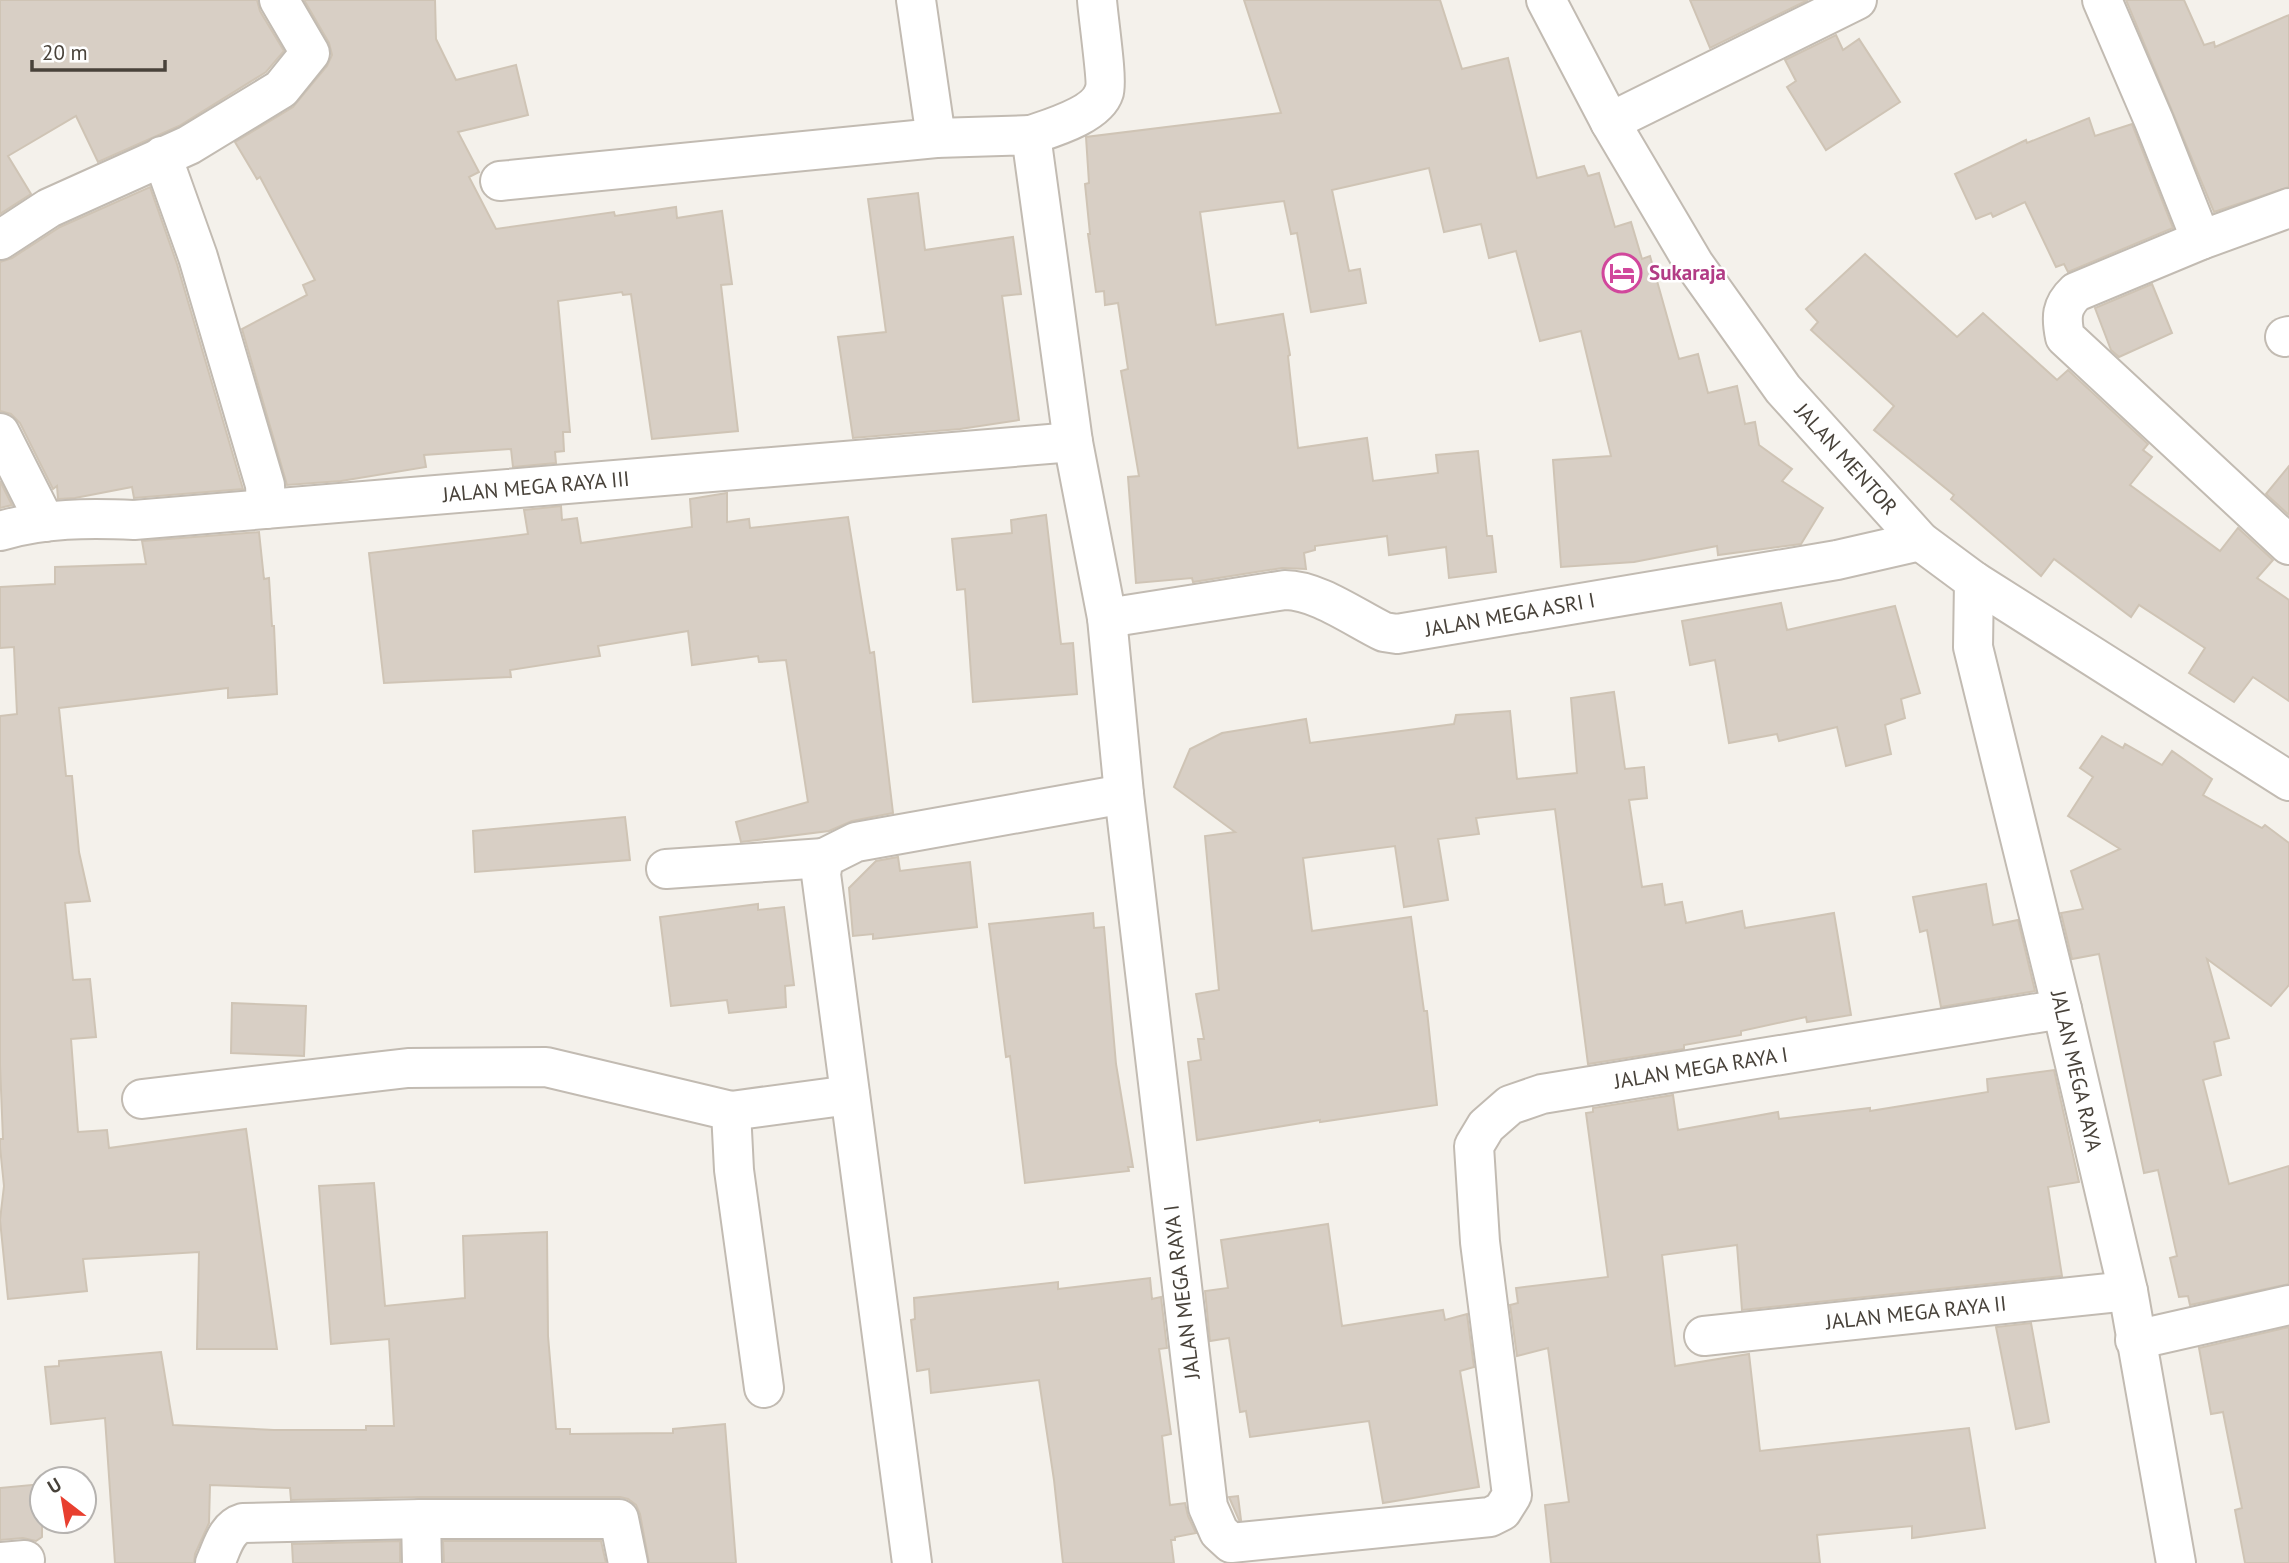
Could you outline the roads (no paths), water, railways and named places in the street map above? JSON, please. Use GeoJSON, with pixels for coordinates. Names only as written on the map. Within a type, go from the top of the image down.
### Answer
{"type":"FeatureCollection","features":[{"type":"Feature","properties":{"kind":"street"},"geometry":{"type":"LineString","coordinates":[[0,240],[49,208],[189,145],[281,89],[310,54],[279,0]]}},
{"type":"Feature","properties":{"kind":"street"},"geometry":{"type":"LineString","coordinates":[[916,0],[936,138]]}},
{"type":"Feature","properties":{"kind":"street"},"geometry":{"type":"LineString","coordinates":[[500,181],[936,138],[1031,135],[1082,115],[1095,106],[1105,92],[1097,0]]}},
{"type":"Feature","properties":{"kind":"street","name":"JALAN MENTOR"},"geometry":{"type":"LineString","coordinates":[[1546,0],[1610,122],[1694,264],[1783,389],[1920,541],[1974,581],[2285,769]]}},
{"type":"Feature","properties":{"kind":"street"},"geometry":{"type":"LineString","coordinates":[[1610,122],[1857,0]]}},
{"type":"Feature","properties":{"kind":"street"},"geometry":{"type":"LineString","coordinates":[[2102,0],[2201,240]]}},
{"type":"Feature","properties":{"kind":"street"},"geometry":{"type":"LineString","coordinates":[[666,869],[824,858],[856,842],[1124,794],[1107,618],[1073,442],[1031,135]]}},
{"type":"Feature","properties":{"kind":"street"},"geometry":{"type":"LineString","coordinates":[[162,156],[198,257],[265,485],[266,509]]}},
{"type":"Feature","properties":{"kind":"street"},"geometry":{"type":"LineString","coordinates":[[2289,208],[2201,240],[2076,292],[2065,302],[2062,323],[2065,337],[2289,545]]}},
{"type":"Feature","properties":{"kind":"street"},"geometry":{"type":"LineString","coordinates":[[0,433],[45,522]]}},
{"type":"Feature","properties":{"kind":"street","name":"JALAN MEGA RAYA III"},"geometry":{"type":"LineString","coordinates":[[0,531],[29,523],[91,518],[134,520],[1073,442]]}},
{"type":"Feature","properties":{"kind":"street","name":"JALAN MEGA ASRI I"},"geometry":{"type":"LineString","coordinates":[[1107,618],[1296,590],[1314,596],[1384,632],[1397,634],[1837,560],[1920,541]]}},
{"type":"Feature","properties":{"kind":"street","name":"JALAN MEGA RAYA"},"geometry":{"type":"LineString","coordinates":[[1974,581],[1973,647],[2128,1291],[2176,1563]]}},
{"type":"Feature","properties":{"kind":"street","name":"JALAN MEGA RAYA I"},"geometry":{"type":"LineString","coordinates":[[1124,794],[1208,1507],[1219,1532],[1231,1543],[1490,1517],[1502,1511],[1512,1495],[1480,1242],[1474,1146],[1486,1126],[1510,1105],[1542,1094],[2062,1009]]}},
{"type":"Feature","properties":{"kind":"street"},"geometry":{"type":"LineString","coordinates":[[824,858],[821,874],[912,1563]]}},
{"type":"Feature","properties":{"kind":"street"},"geometry":{"type":"LineString","coordinates":[[142,1099],[408,1068],[547,1067],[731,1111],[850,1095]]}},
{"type":"Feature","properties":{"kind":"street"},"geometry":{"type":"LineString","coordinates":[[731,1111],[734,1170],[764,1388]]}},
{"type":"Feature","properties":{"kind":"street","name":"JALAN MEGA RAYA II"},"geometry":{"type":"LineString","coordinates":[[1704,1336],[2128,1291]]}},
{"type":"Feature","properties":{"kind":"street"},"geometry":{"type":"LineString","coordinates":[[2135,1340],[2289,1305]]}},
{"type":"Feature","properties":{"kind":"street"},"geometry":{"type":"LineString","coordinates":[[215,1563],[229,1531],[235,1525],[243,1523],[421,1519],[619,1519],[628,1563]]}},
{"type":"Feature","properties":{"kind":"street"},"geometry":{"type":"LineString","coordinates":[[421,1519],[422,1563]]}},
{"type":"Feature","properties":{"kind":"place","name":"Sukaraja"},"geometry":{"type":"Point","coordinates":[1622,273]}}]}
